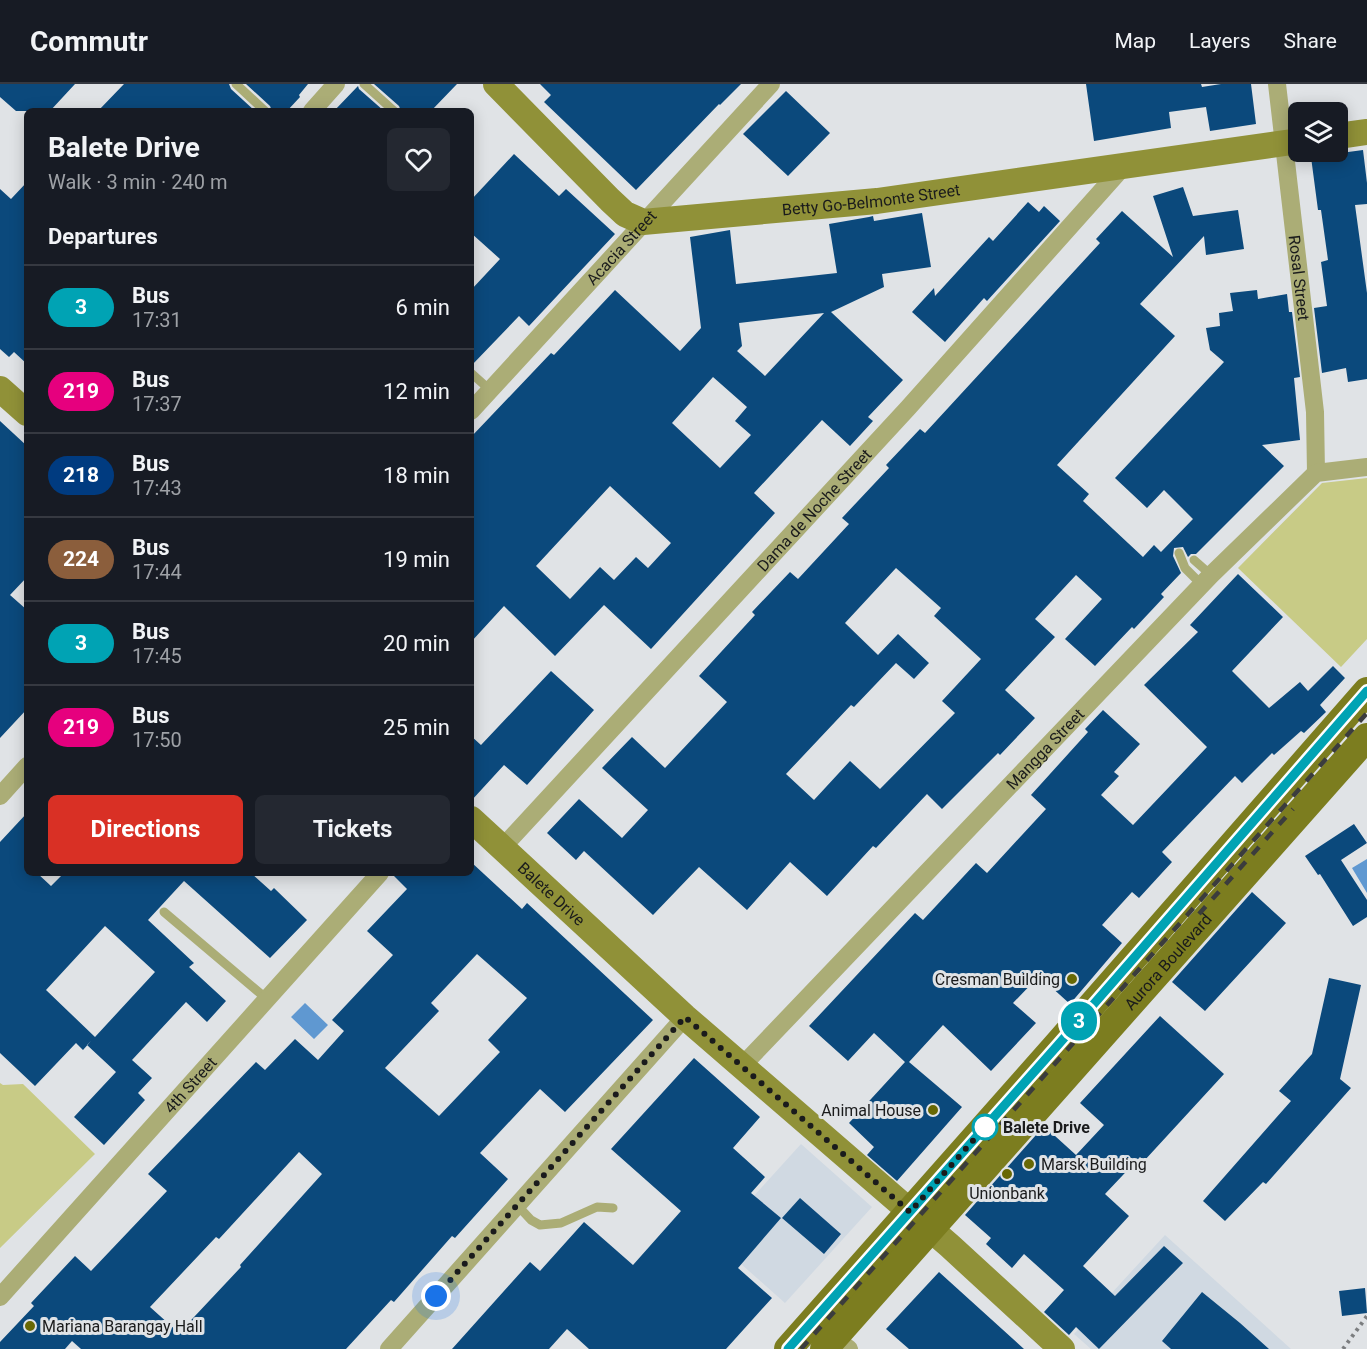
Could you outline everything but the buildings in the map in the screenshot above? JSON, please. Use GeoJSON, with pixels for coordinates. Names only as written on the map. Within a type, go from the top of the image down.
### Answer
{"type":"FeatureCollection","features":[{"type":"Feature","properties":{"kind":"main road","name":"Aurora Boulevard"},"geometry":{"type":"LineString","coordinates":[[836,1345],[920,1221],[1367,692]]}},
{"type":"Feature","properties":{"kind":"main road","name":"Aurora Boulevard"},"geometry":{"type":"LineString","coordinates":[[788,1349],[920,1221],[1367,737]]}},
{"type":"Feature","properties":{"kind":"street"},"geometry":{"type":"LineString","coordinates":[[315,108],[336,84]]}},
{"type":"Feature","properties":{"kind":"street"},"geometry":{"type":"LineString","coordinates":[[496,84],[610,200],[625,214],[643,222]]}},
{"type":"Feature","properties":{"kind":"street","name":"Acacia Street"},"geometry":{"type":"LineString","coordinates":[[474,408],[771,84]]}},
{"type":"Feature","properties":{"kind":"street","name":"Rosal Street"},"geometry":{"type":"LineString","coordinates":[[1276,84],[1288,128]]}},
{"type":"Feature","properties":{"kind":"street"},"geometry":{"type":"LineString","coordinates":[[1348,135],[1367,132]]}},
{"type":"Feature","properties":{"kind":"street","name":"Betty Go-Belmonte Street"},"geometry":{"type":"LineString","coordinates":[[643,222],[878,201],[1288,143]]}},
{"type":"Feature","properties":{"kind":"street","name":"Rosal Street"},"geometry":{"type":"LineString","coordinates":[[1294,162],[1316,412],[1316,473]]}},
{"type":"Feature","properties":{"kind":"street","name":"Dama de Noche Street"},"geometry":{"type":"LineString","coordinates":[[502,848],[893,425],[1123,167]]}},
{"type":"Feature","properties":{"kind":"street"},"geometry":{"type":"LineString","coordinates":[[0,389],[24,409]]}},
{"type":"Feature","properties":{"kind":"street"},"geometry":{"type":"LineString","coordinates":[[1316,473],[1367,467]]}},
{"type":"Feature","properties":{"kind":"street","name":"Mangga Street"},"geometry":{"type":"LineString","coordinates":[[741,1067],[1206,580],[1316,473]]}},
{"type":"Feature","properties":{"kind":"street"},"geometry":{"type":"LineString","coordinates":[[0,796],[24,769]]}},
{"type":"Feature","properties":{"kind":"street","name":"Balete Drive"},"geometry":{"type":"LineString","coordinates":[[474,822],[685,1017],[920,1221],[1062,1349]]}},
{"type":"Feature","properties":{"kind":"street","name":"4th Street"},"geometry":{"type":"LineString","coordinates":[[0,1298],[377,876]]}},
{"type":"Feature","properties":{"kind":"street"},"geometry":{"type":"LineString","coordinates":[[389,1349],[685,1017]]}},
{"type":"Feature","properties":{"kind":"lane"},"geometry":{"type":"LineString","coordinates":[[237,84],[262,108]]}},
{"type":"Feature","properties":{"kind":"lane"},"geometry":{"type":"LineString","coordinates":[[364,84],[391,108]]}},
{"type":"Feature","properties":{"kind":"lane"},"geometry":{"type":"LineString","coordinates":[[474,376],[490,390]]}},
{"type":"Feature","properties":{"kind":"lane"},"geometry":{"type":"LineString","coordinates":[[1179,553],[1185,568],[1206,580]]}},
{"type":"Feature","properties":{"kind":"lane"},"geometry":{"type":"LineString","coordinates":[[1194,560],[1206,580]]}},
{"type":"Feature","properties":{"kind":"lane"},"geometry":{"type":"LineString","coordinates":[[164,912],[268,1000]]}},
{"type":"Feature","properties":{"kind":"lane"},"geometry":{"type":"LineString","coordinates":[[518,1206],[531,1220],[540,1225],[561,1223],[597,1207],[613,1208]]}},
{"type":"Feature","properties":{"kind":"path"},"geometry":{"type":"LineString","coordinates":[[1343,1349],[1367,1316]]}},
{"type":"Feature","properties":{"kind":"shaded area"},"geometry":{"type":"Polygon","coordinates":[[[801,1144],[872,1207],[785,1303],[714,1240],[801,1144]]]}},
{"type":"Feature","properties":{"kind":"shaded area"},"geometry":{"type":"Polygon","coordinates":[[[1165,1235],[1291,1349],[1091,1349],[1074,1334],[1165,1235]]]}},
{"type":"Feature","properties":{"kind":"green space"},"geometry":{"type":"Polygon","coordinates":[[[1367,478],[1367,639],[1341,667],[1238,568],[1322,483],[1367,478]]]}},
{"type":"Feature","properties":{"kind":"green space"},"geometry":{"type":"Polygon","coordinates":[[[0,1083],[3,1085],[23,1084],[95,1154],[0,1248],[0,1083]]]}},
{"type":"Feature","properties":{"kind":"water"},"geometry":{"type":"Polygon","coordinates":[[[1367,859],[1367,893],[1352,868],[1367,859]]]}},
{"type":"Feature","properties":{"kind":"water"},"geometry":{"type":"Polygon","coordinates":[[[305,1003],[328,1025],[314,1039],[291,1017],[305,1003]]]}},
{"type":"Feature","properties":{"kind":"railway"},"geometry":{"type":"LineString","coordinates":[[801,1349],[1367,713]]}},
{"type":"Feature","properties":{"kind":"railway"},"geometry":{"type":"LineString","coordinates":[[1199,914],[1293,809]]}},
{"type":"Feature","properties":{"kind":"bus line","name":"3"},"geometry":{"type":"LineString","coordinates":[[788,1349],[1058,1045],[1367,691]]}},
{"type":"Feature","properties":{"kind":"place","name":"Cresman Building"},"geometry":{"type":"Point","coordinates":[1072,979]}},
{"type":"Feature","properties":{"kind":"place","name":"Animal House"},"geometry":{"type":"Point","coordinates":[933,1110]}},
{"type":"Feature","properties":{"kind":"place","name":"Balete Drive"},"geometry":{"type":"Point","coordinates":[985,1127]}},
{"type":"Feature","properties":{"kind":"place","name":"Marsk Building"},"geometry":{"type":"Point","coordinates":[1029,1164]}},
{"type":"Feature","properties":{"kind":"place","name":"Unionbank"},"geometry":{"type":"Point","coordinates":[1007,1174]}},
{"type":"Feature","properties":{"kind":"place","name":"Mariana Barangay Hall"},"geometry":{"type":"Point","coordinates":[30,1326]}},
{"type":"Feature","properties":{"kind":"route"},"geometry":{"type":"LineString","coordinates":[[436,1296],[685,1017],[910,1212],[985,1127]]}}]}
